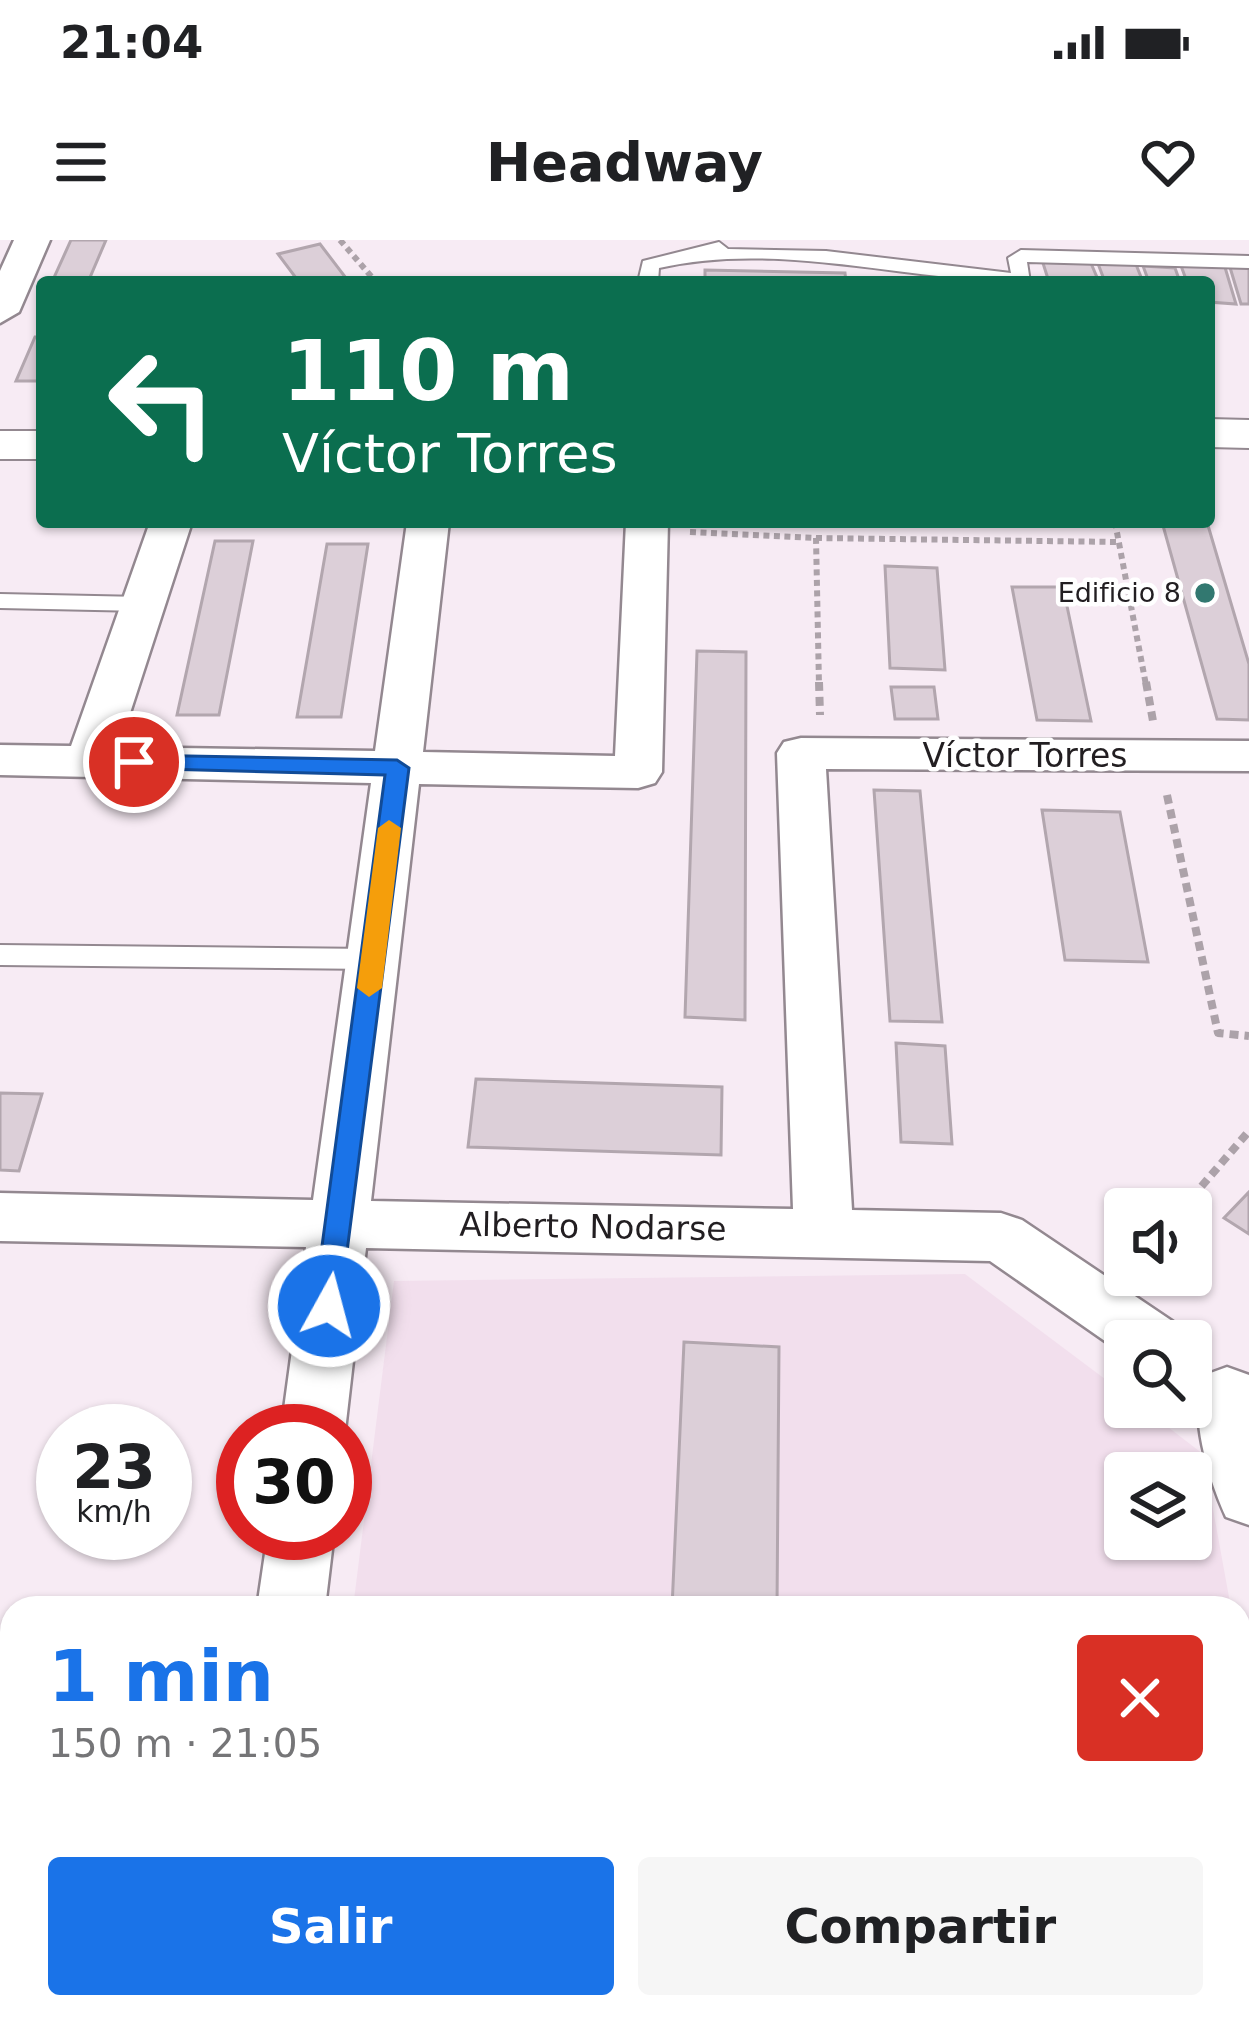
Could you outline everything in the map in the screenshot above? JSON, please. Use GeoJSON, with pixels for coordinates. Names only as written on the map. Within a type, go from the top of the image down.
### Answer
{"type":"FeatureCollection","features":[{"type":"Feature","properties":{"kind":"street"},"geometry":{"type":"LineString","coordinates":[[0,312],[32,240]]}},
{"type":"Feature","properties":{"kind":"street"},"geometry":{"type":"LineString","coordinates":[[0,424],[36,424]]}},
{"type":"Feature","properties":{"kind":"street"},"geometry":{"type":"LineString","coordinates":[[1215,433],[1249,434]]}},
{"type":"Feature","properties":{"kind":"street"},"geometry":{"type":"LineString","coordinates":[[0,445],[36,445]]}},
{"type":"Feature","properties":{"kind":"street"},"geometry":{"type":"LineString","coordinates":[[1215,456],[1249,457]]}},
{"type":"Feature","properties":{"kind":"street"},"geometry":{"type":"LineString","coordinates":[[90,761],[169,528]]}},
{"type":"Feature","properties":{"kind":"street"},"geometry":{"type":"LineString","coordinates":[[317,1404],[427,528]]}},
{"type":"Feature","properties":{"kind":"street"},"geometry":{"type":"LineString","coordinates":[[0,760],[638,772],[647,528]]}},
{"type":"Feature","properties":{"kind":"street"},"geometry":{"type":"LineString","coordinates":[[811,753],[823,1229]]}},
{"type":"Feature","properties":{"kind":"street","name":"Víctor Torres"},"geometry":{"type":"LineString","coordinates":[[811,753],[1249,756]]}},
{"type":"Feature","properties":{"kind":"street","name":"Alberto Nodarse"},"geometry":{"type":"LineString","coordinates":[[0,1217],[823,1229],[1001,1237],[1123,1320]]}},
{"type":"Feature","properties":{"kind":"street"},"geometry":{"type":"LineString","coordinates":[[1222,1390],[1249,1496]]}},
{"type":"Feature","properties":{"kind":"street"},"geometry":{"type":"LineString","coordinates":[[293,1596],[297,1560]]}},
{"type":"Feature","properties":{"kind":"lane"},"geometry":{"type":"LineString","coordinates":[[649,276],[650,265],[742,240]]}},
{"type":"Feature","properties":{"kind":"lane"},"geometry":{"type":"LineString","coordinates":[[701,254],[826,257],[981,276]]}},
{"type":"Feature","properties":{"kind":"lane"},"geometry":{"type":"LineString","coordinates":[[1021,276],[1017,259],[1021,256],[1249,262]]}},
{"type":"Feature","properties":{"kind":"lane"},"geometry":{"type":"LineString","coordinates":[[0,601],[142,604]]}},
{"type":"Feature","properties":{"kind":"lane"},"geometry":{"type":"LineString","coordinates":[[0,955],[373,959]]}},
{"type":"Feature","properties":{"kind":"path"},"geometry":{"type":"LineString","coordinates":[[340,240],[371,276]]}},
{"type":"Feature","properties":{"kind":"path"},"geometry":{"type":"LineString","coordinates":[[675,528],[815,538],[1119,542]]}},
{"type":"Feature","properties":{"kind":"path"},"geometry":{"type":"LineString","coordinates":[[811,753],[815,538]]}},
{"type":"Feature","properties":{"kind":"path"},"geometry":{"type":"LineString","coordinates":[[1200,1188],[1249,1131]]}},
{"type":"Feature","properties":{"kind":"shaded area"},"geometry":{"type":"Polygon","coordinates":[[[965,1274],[1104,1378],[1104,1428],[1169,1428],[1200,1452],[1104,1452],[1104,1560],[1212,1560],[1212,1504],[1229,1596],[355,1596],[359,1560],[372,1560],[372,1456],[394,1281],[965,1274]]]}},
{"type":"Feature","properties":{"kind":"building"},"geometry":{"type":"Polygon","coordinates":[[[71,240],[106,240],[91,276],[55,276],[71,240]]]}},
{"type":"Feature","properties":{"kind":"building"},"geometry":{"type":"Polygon","coordinates":[[[320,244],[344,276],[294,276],[278,254],[320,244]]]}},
{"type":"Feature","properties":{"kind":"building"},"geometry":{"type":"Polygon","coordinates":[[[1042,260],[1090,261],[1096,276],[1047,276],[1042,260]]]}},
{"type":"Feature","properties":{"kind":"building"},"geometry":{"type":"Polygon","coordinates":[[[1097,261],[1135,262],[1141,276],[1103,276],[1097,261]]]}},
{"type":"Feature","properties":{"kind":"building"},"geometry":{"type":"Polygon","coordinates":[[[1180,263],[1224,264],[1236,304],[1215,302],[1215,276],[1185,276],[1180,263]]]}},
{"type":"Feature","properties":{"kind":"building"},"geometry":{"type":"Polygon","coordinates":[[[1229,264],[1249,265],[1249,304],[1241,304],[1229,264]]]}},
{"type":"Feature","properties":{"kind":"building"},"geometry":{"type":"Polygon","coordinates":[[[1143,266],[1175,268],[1178,276],[1147,276],[1143,266]]]}},
{"type":"Feature","properties":{"kind":"building"},"geometry":{"type":"Polygon","coordinates":[[[705,270],[845,276],[705,276],[705,270]]]}},
{"type":"Feature","properties":{"kind":"building"},"geometry":{"type":"Polygon","coordinates":[[[35,337],[36,337],[36,381],[16,381],[35,337]]]}},
{"type":"Feature","properties":{"kind":"building","name":"Edificio 8"},"geometry":{"type":"Polygon","coordinates":[[[1164,528],[1209,528],[1249,664],[1249,720],[1217,719],[1164,528]]]}},
{"type":"Feature","properties":{"kind":"building"},"geometry":{"type":"Polygon","coordinates":[[[215,541],[253,541],[219,715],[177,715],[215,541]]]}},
{"type":"Feature","properties":{"kind":"building"},"geometry":{"type":"Polygon","coordinates":[[[327,544],[368,544],[341,717],[297,717],[327,544]]]}},
{"type":"Feature","properties":{"kind":"building"},"geometry":{"type":"Polygon","coordinates":[[[885,566],[937,568],[945,670],[890,668],[885,566]]]}},
{"type":"Feature","properties":{"kind":"building"},"geometry":{"type":"Polygon","coordinates":[[[1012,587],[1063,587],[1091,721],[1037,720],[1012,587]]]}},
{"type":"Feature","properties":{"kind":"building"},"geometry":{"type":"Polygon","coordinates":[[[697,651],[746,652],[745,1020],[685,1017],[697,651]]]}},
{"type":"Feature","properties":{"kind":"building"},"geometry":{"type":"Polygon","coordinates":[[[891,687],[934,687],[938,719],[895,719],[891,687]]]}},
{"type":"Feature","properties":{"kind":"building"},"geometry":{"type":"Polygon","coordinates":[[[874,790],[920,791],[942,1022],[890,1021],[874,790]]]}},
{"type":"Feature","properties":{"kind":"building"},"geometry":{"type":"Polygon","coordinates":[[[1042,810],[1120,812],[1148,962],[1065,960],[1042,810]]]}},
{"type":"Feature","properties":{"kind":"building"},"geometry":{"type":"Polygon","coordinates":[[[896,1043],[945,1046],[952,1144],[901,1142],[896,1043]]]}},
{"type":"Feature","properties":{"kind":"building"},"geometry":{"type":"Polygon","coordinates":[[[476,1079],[722,1087],[721,1155],[468,1147],[476,1079]]]}},
{"type":"Feature","properties":{"kind":"building"},"geometry":{"type":"Polygon","coordinates":[[[0,1093],[42,1094],[19,1171],[0,1170],[0,1093]]]}},
{"type":"Feature","properties":{"kind":"building"},"geometry":{"type":"Polygon","coordinates":[[[1249,1192],[1249,1234],[1224,1218],[1249,1192]]]}},
{"type":"Feature","properties":{"kind":"building"},"geometry":{"type":"Polygon","coordinates":[[[684,1342],[779,1347],[777,1596],[673,1596],[684,1342]]]}},
{"type":"Feature","properties":{"kind":"slow traffic"},"geometry":{"type":"LineString","coordinates":[[369,988],[389,828]]}},
{"type":"Feature","properties":{"kind":"place","name":"Edificio 8"},"geometry":{"type":"Point","coordinates":[1205,593]}},
{"type":"Feature","properties":{"kind":"route"},"geometry":{"type":"LineString","coordinates":[[134,762],[397,768],[329,1306]]}}]}
